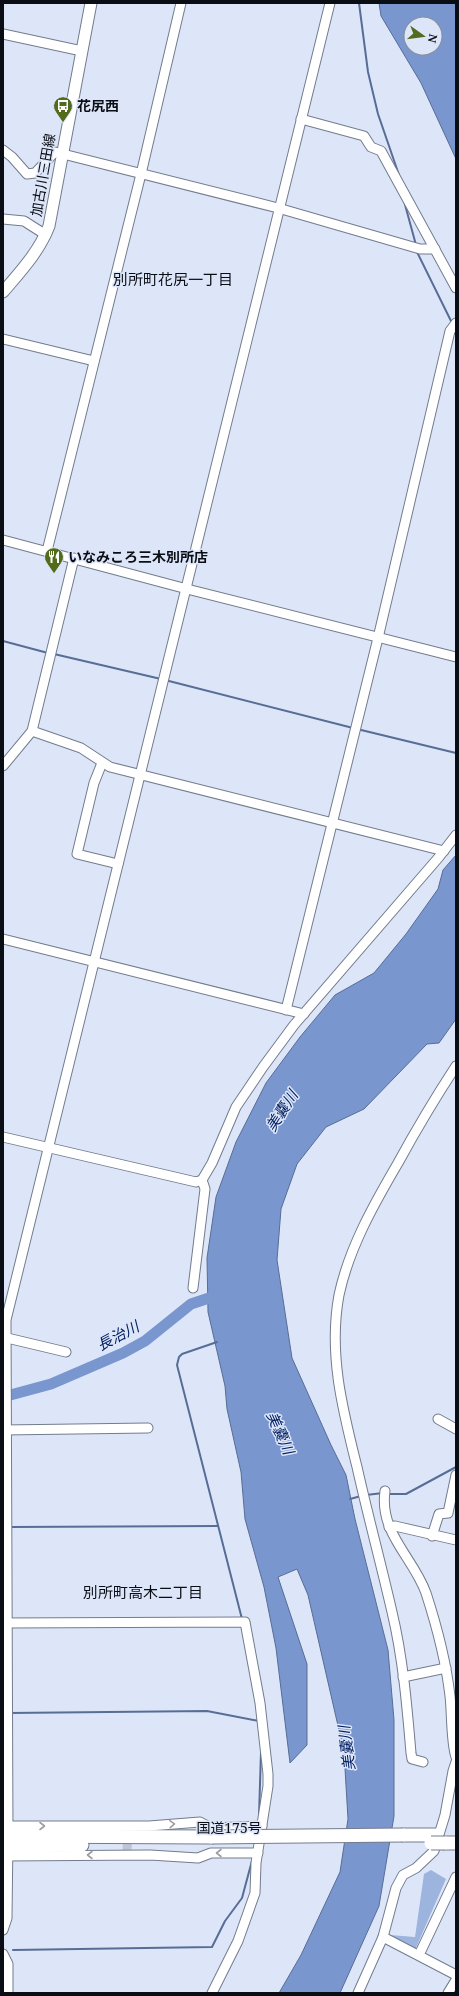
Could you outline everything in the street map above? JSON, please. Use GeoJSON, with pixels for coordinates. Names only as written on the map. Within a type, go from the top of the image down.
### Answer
{"type":"FeatureCollection","features":[{"type":"Feature","properties":{"kind":"highway","name":"国道175号"},"geometry":{"type":"LineString","coordinates":[[6,1841],[446,1839]]}},
{"type":"Feature","properties":{"kind":"main road","name":"加古川三田線"},"geometry":{"type":"LineString","coordinates":[[3,292],[32,258],[46,235],[91,3]]}},
{"type":"Feature","properties":{"kind":"street"},"geometry":{"type":"LineString","coordinates":[[47,551],[142,174],[181,3]]}},
{"type":"Feature","properties":{"kind":"street"},"geometry":{"type":"LineString","coordinates":[[3,1930],[7,1918],[5,1430],[8,1389],[5,1337],[6,1320],[187,589],[278,208],[330,3]]}},
{"type":"Feature","properties":{"kind":"street"},"geometry":{"type":"LineString","coordinates":[[3,34],[82,51]]}},
{"type":"Feature","properties":{"kind":"street"},"geometry":{"type":"LineString","coordinates":[[301,119],[364,136],[371,147],[380,151],[456,288]]}},
{"type":"Feature","properties":{"kind":"street"},"geometry":{"type":"LineString","coordinates":[[3,150],[12,157],[27,174],[34,173],[52,153],[61,154],[278,208],[420,249],[435,249]]}},
{"type":"Feature","properties":{"kind":"street"},"geometry":{"type":"LineString","coordinates":[[3,219],[24,221],[46,235]]}},
{"type":"Feature","properties":{"kind":"street"},"geometry":{"type":"LineString","coordinates":[[286,1010],[331,823],[378,638],[450,330],[456,323]]}},
{"type":"Feature","properties":{"kind":"street"},"geometry":{"type":"LineString","coordinates":[[3,340],[94,361]]}},
{"type":"Feature","properties":{"kind":"street"},"geometry":{"type":"LineString","coordinates":[[3,540],[187,589],[456,657]]}},
{"type":"Feature","properties":{"kind":"street"},"geometry":{"type":"LineString","coordinates":[[3,766],[32,731],[74,558]]}},
{"type":"Feature","properties":{"kind":"street"},"geometry":{"type":"LineString","coordinates":[[32,731],[81,748],[110,767],[444,850]]}},
{"type":"Feature","properties":{"kind":"street"},"geometry":{"type":"LineString","coordinates":[[102,763],[94,783],[77,854],[118,864]]}},
{"type":"Feature","properties":{"kind":"street"},"geometry":{"type":"LineString","coordinates":[[3,1137],[196,1182],[202,1180],[212,1163],[236,1107],[263,1067],[304,1014],[456,835]]}},
{"type":"Feature","properties":{"kind":"street"},"geometry":{"type":"LineString","coordinates":[[3,939],[304,1014]]}},
{"type":"Feature","properties":{"kind":"street"},"geometry":{"type":"LineString","coordinates":[[423,1762],[412,1759],[403,1677],[393,1614],[349,1436],[336,1375],[334,1344],[339,1296],[352,1252],[381,1191],[432,1102],[456,1066]]}},
{"type":"Feature","properties":{"kind":"street"},"geometry":{"type":"LineString","coordinates":[[193,1288],[205,1189],[202,1180]]}},
{"type":"Feature","properties":{"kind":"street"},"geometry":{"type":"LineString","coordinates":[[5,1337],[66,1352]]}},
{"type":"Feature","properties":{"kind":"street"},"geometry":{"type":"LineString","coordinates":[[438,1420],[456,1429]]}},
{"type":"Feature","properties":{"kind":"street"},"geometry":{"type":"LineString","coordinates":[[5,1430],[148,1428]]}},
{"type":"Feature","properties":{"kind":"street"},"geometry":{"type":"LineString","coordinates":[[432,1536],[439,1514],[448,1513],[456,1475]]}},
{"type":"Feature","properties":{"kind":"street"},"geometry":{"type":"LineString","coordinates":[[385,1491],[383,1504],[389,1527],[424,1589],[434,1619],[446,1668],[456,1757]]}},
{"type":"Feature","properties":{"kind":"street"},"geometry":{"type":"LineString","coordinates":[[389,1527],[395,1526],[432,1536],[456,1540]]}},
{"type":"Feature","properties":{"kind":"street"},"geometry":{"type":"LineString","coordinates":[[5,1623],[245,1622],[260,1702],[268,1774],[258,1853],[255,1893],[250,1911],[225,1968],[212,1993]]}},
{"type":"Feature","properties":{"kind":"street"},"geometry":{"type":"LineString","coordinates":[[403,1677],[446,1668]]}},
{"type":"Feature","properties":{"kind":"street"},"geometry":{"type":"LineString","coordinates":[[358,1993],[383,1937],[396,1888],[403,1875],[416,1868],[434,1851],[456,1762]]}},
{"type":"Feature","properties":{"kind":"street"},"geometry":{"type":"LineString","coordinates":[[6,1841],[200,1822],[211,1828],[262,1826]]}},
{"type":"Feature","properties":{"kind":"street"},"geometry":{"type":"LineString","coordinates":[[6,1841],[127,1853],[198,1858],[211,1853],[258,1853]]}},
{"type":"Feature","properties":{"kind":"street"},"geometry":{"type":"LineString","coordinates":[[419,1955],[456,1877]]}},
{"type":"Feature","properties":{"kind":"street"},"geometry":{"type":"LineString","coordinates":[[383,1937],[456,1975]]}},
{"type":"Feature","properties":{"kind":"street"},"geometry":{"type":"LineString","coordinates":[[3,1954],[8,1964],[8,1993]]}},
{"type":"Feature","properties":{"kind":"street"},"geometry":{"type":"LineString","coordinates":[[448,1993],[456,1980]]}},
{"type":"Feature","properties":{"kind":"shaded area"},"geometry":{"type":"Polygon","coordinates":[[[431,1870],[446,1879],[415,1950],[389,1937],[390,1935],[415,1937],[424,1874],[431,1870]]]}},
{"type":"Feature","properties":{"kind":"water"},"geometry":{"type":"Polygon","coordinates":[[[379,3],[456,3],[456,159],[421,83],[405,56],[443,56],[443,16],[403,16],[403,53],[381,16],[379,3]]]}},
{"type":"Feature","properties":{"kind":"water","name":"美嚢川"},"geometry":{"type":"Polygon","coordinates":[[[456,855],[456,1019],[439,1043],[427,1044],[364,1109],[326,1127],[297,1164],[281,1209],[277,1260],[292,1358],[346,1475],[355,1519],[388,1650],[394,1720],[394,1816],[379,1906],[340,1993],[279,1993],[301,1955],[340,1872],[348,1819],[344,1752],[308,1595],[297,1569],[278,1577],[307,1664],[307,1745],[290,1763],[276,1648],[264,1587],[245,1519],[241,1472],[227,1409],[225,1386],[208,1312],[207,1258],[216,1197],[236,1142],[266,1083],[300,1037],[335,995],[374,973],[406,934],[438,889],[443,870],[456,855]]]}},
{"type":"Feature","properties":{"kind":"waterway"},"geometry":{"type":"LineString","coordinates":[[359,3],[368,72],[378,114],[399,175]]}},
{"type":"Feature","properties":{"kind":"waterway"},"geometry":{"type":"LineString","coordinates":[[404,201],[416,245]]}},
{"type":"Feature","properties":{"kind":"waterway"},"geometry":{"type":"LineString","coordinates":[[417,252],[452,323]]}},
{"type":"Feature","properties":{"kind":"waterway"},"geometry":{"type":"LineString","coordinates":[[3,641],[48,653]]}},
{"type":"Feature","properties":{"kind":"waterway"},"geometry":{"type":"LineString","coordinates":[[54,654],[161,679]]}},
{"type":"Feature","properties":{"kind":"waterway"},"geometry":{"type":"LineString","coordinates":[[165,680],[353,728]]}},
{"type":"Feature","properties":{"kind":"waterway"},"geometry":{"type":"LineString","coordinates":[[357,729],[456,753]]}},
{"type":"Feature","properties":{"kind":"waterway","name":"長治川"},"geometry":{"type":"LineString","coordinates":[[3,1397],[51,1384],[123,1353],[145,1341],[191,1304],[221,1294]]}},
{"type":"Feature","properties":{"kind":"waterway"},"geometry":{"type":"LineString","coordinates":[[217,1342],[182,1354],[179,1357],[177,1365],[242,1619]]}},
{"type":"Feature","properties":{"kind":"waterway"},"geometry":{"type":"LineString","coordinates":[[387,1494],[406,1494],[456,1467]]}},
{"type":"Feature","properties":{"kind":"waterway"},"geometry":{"type":"LineString","coordinates":[[366,1495],[383,1493]]}},
{"type":"Feature","properties":{"kind":"waterway"},"geometry":{"type":"LineString","coordinates":[[350,1499],[361,1496]]}},
{"type":"Feature","properties":{"kind":"waterway"},"geometry":{"type":"LineString","coordinates":[[10,1527],[218,1526]]}},
{"type":"Feature","properties":{"kind":"waterway"},"geometry":{"type":"LineString","coordinates":[[9,1713],[207,1711],[259,1721]]}},
{"type":"Feature","properties":{"kind":"waterway"},"geometry":{"type":"LineString","coordinates":[[259,1816],[261,1752]]}},
{"type":"Feature","properties":{"kind":"waterway"},"geometry":{"type":"LineString","coordinates":[[13,1950],[212,1947],[225,1921],[242,1898],[253,1857]]}},
{"type":"Feature","properties":{"kind":"tunnel"},"geometry":{"type":"LineString","coordinates":[[127,1851],[128,1832]]}},
{"type":"Feature","properties":{"kind":"place","name":"花尻西"},"geometry":{"type":"Point","coordinates":[63,123]}},
{"type":"Feature","properties":{"kind":"place","name":"いなみころ三木別所店"},"geometry":{"type":"Point","coordinates":[54,574]}},
{"type":"Feature","properties":{"kind":"district","name":"別所町花尻一丁目"},"geometry":{"type":"Point","coordinates":[173,280]}},
{"type":"Feature","properties":{"kind":"district","name":"別所町高木二丁目"},"geometry":{"type":"Point","coordinates":[143,1593]}}]}
